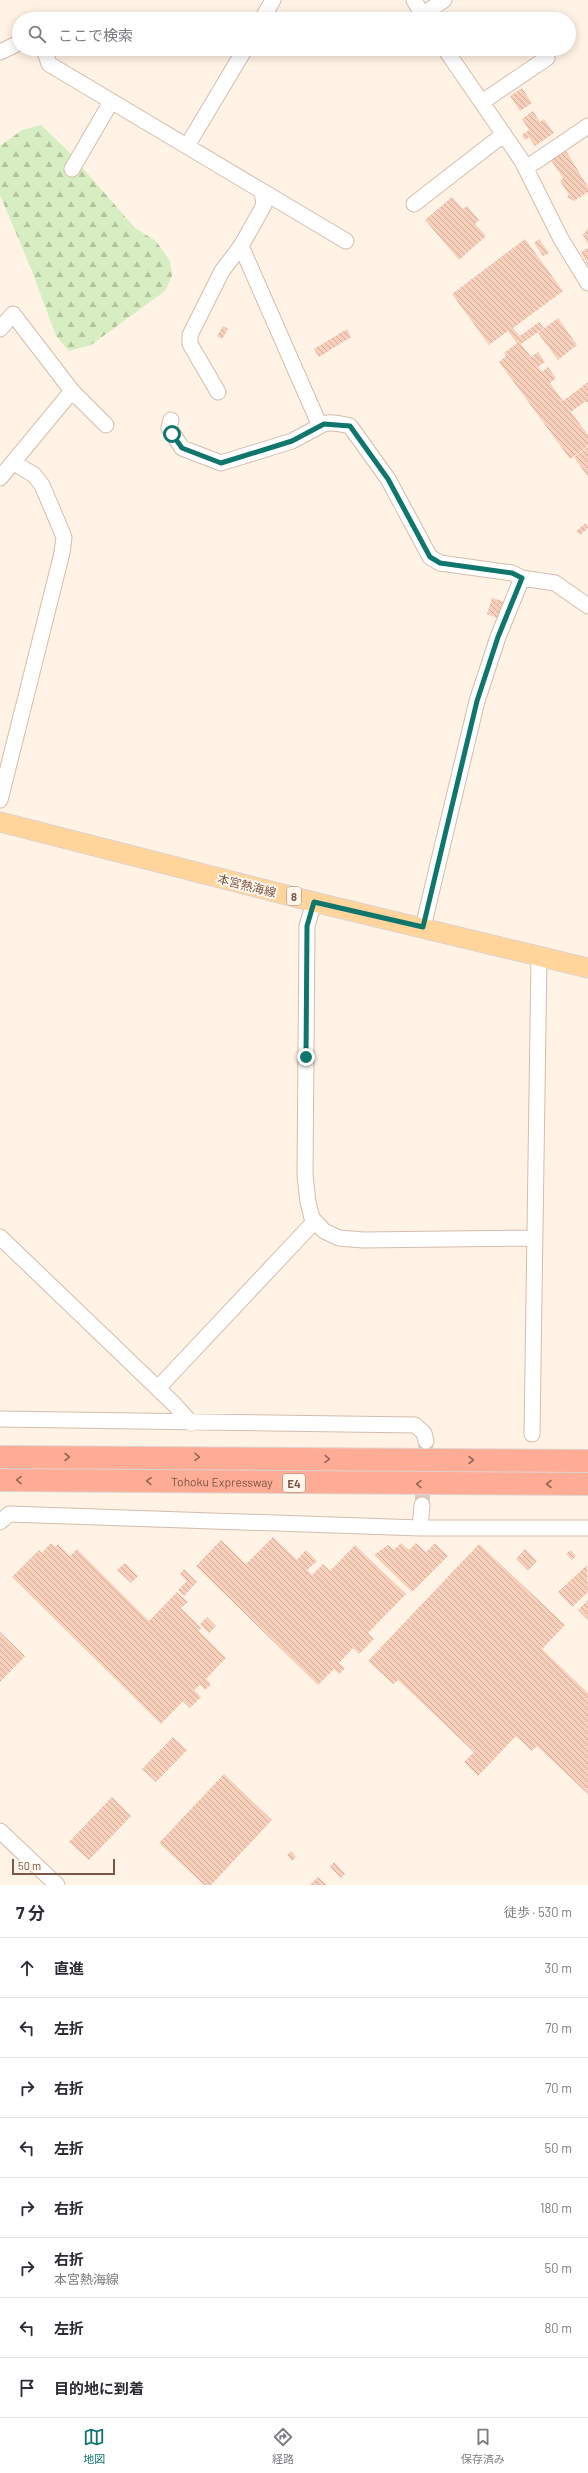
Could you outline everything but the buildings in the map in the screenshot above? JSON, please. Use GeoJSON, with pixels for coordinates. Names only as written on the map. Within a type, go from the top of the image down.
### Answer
{"type":"FeatureCollection","features":[{"type":"Feature","properties":{"kind":"highway","name":"Tohoku Expressway"},"geometry":{"type":"LineString","coordinates":[[0,1456],[588,1461]]}},
{"type":"Feature","properties":{"kind":"highway","name":"Tohoku Expressway"},"geometry":{"type":"LineString","coordinates":[[0,1480],[588,1484]]}},
{"type":"Feature","properties":{"kind":"main road","name":"本宮熱海線"},"geometry":{"type":"LineString","coordinates":[[0,822],[314,902],[423,927],[588,968]]}},
{"type":"Feature","properties":{"kind":"street"},"geometry":{"type":"LineString","coordinates":[[266,12],[273,0]]}},
{"type":"Feature","properties":{"kind":"street"},"geometry":{"type":"LineString","coordinates":[[414,0],[421,12]]}},
{"type":"Feature","properties":{"kind":"street"},"geometry":{"type":"LineString","coordinates":[[430,12],[444,0]]}},
{"type":"Feature","properties":{"kind":"street"},"geometry":{"type":"LineString","coordinates":[[0,52],[12,46]]}},
{"type":"Feature","properties":{"kind":"street"},"geometry":{"type":"LineString","coordinates":[[46,56],[49,64],[346,241]]}},
{"type":"Feature","properties":{"kind":"street"},"geometry":{"type":"LineString","coordinates":[[187,146],[240,56]]}},
{"type":"Feature","properties":{"kind":"street"},"geometry":{"type":"LineString","coordinates":[[450,56],[526,168],[571,258],[588,283]]}},
{"type":"Feature","properties":{"kind":"street"},"geometry":{"type":"LineString","coordinates":[[482,102],[547,58]]}},
{"type":"Feature","properties":{"kind":"street"},"geometry":{"type":"LineString","coordinates":[[72,169],[111,102]]}},
{"type":"Feature","properties":{"kind":"street"},"geometry":{"type":"LineString","coordinates":[[526,168],[588,126]]}},
{"type":"Feature","properties":{"kind":"street"},"geometry":{"type":"LineString","coordinates":[[414,204],[504,134]]}},
{"type":"Feature","properties":{"kind":"street"},"geometry":{"type":"LineString","coordinates":[[218,392],[190,344],[190,336],[222,271],[241,246],[264,205],[262,191]]}},
{"type":"Feature","properties":{"kind":"street"},"geometry":{"type":"LineString","coordinates":[[241,246],[320,426]]}},
{"type":"Feature","properties":{"kind":"street"},"geometry":{"type":"LineString","coordinates":[[0,329],[13,314],[72,391],[106,425]]}},
{"type":"Feature","properties":{"kind":"street"},"geometry":{"type":"LineString","coordinates":[[0,478],[72,391]]}},
{"type":"Feature","properties":{"kind":"street"},"geometry":{"type":"LineString","coordinates":[[171,420],[169,428],[182,448],[221,463],[292,441],[324,424],[338,423],[350,426],[388,479],[425,550],[435,561],[512,573],[522,578],[556,583],[588,606]]}},
{"type":"Feature","properties":{"kind":"street"},"geometry":{"type":"LineString","coordinates":[[0,800],[62,553],[64,536],[42,485],[34,475],[12,462]]}},
{"type":"Feature","properties":{"kind":"street"},"geometry":{"type":"LineString","coordinates":[[423,927],[477,701],[498,637],[522,578]]}},
{"type":"Feature","properties":{"kind":"street"},"geometry":{"type":"LineString","coordinates":[[314,902],[307,926],[305,1175],[308,1202],[314,1222],[324,1231],[339,1238],[362,1240],[534,1238]]}},
{"type":"Feature","properties":{"kind":"street"},"geometry":{"type":"LineString","coordinates":[[532,1434],[539,956]]}},
{"type":"Feature","properties":{"kind":"street"},"geometry":{"type":"LineString","coordinates":[[158,1388],[314,1222]]}},
{"type":"Feature","properties":{"kind":"street"},"geometry":{"type":"LineString","coordinates":[[0,1237],[158,1388],[190,1423]]}},
{"type":"Feature","properties":{"kind":"street"},"geometry":{"type":"LineString","coordinates":[[0,1419],[190,1423],[415,1425],[424,1433],[426,1441]]}},
{"type":"Feature","properties":{"kind":"street"},"geometry":{"type":"LineString","coordinates":[[420,1528],[422,1505]]}},
{"type":"Feature","properties":{"kind":"street"},"geometry":{"type":"LineString","coordinates":[[0,1522],[9,1514],[420,1528],[588,1528]]}},
{"type":"Feature","properties":{"kind":"street"},"geometry":{"type":"LineString","coordinates":[[0,1831],[57,1885]]}},
{"type":"Feature","properties":{"kind":"green space"},"geometry":{"type":"Polygon","coordinates":[[[41,125],[66,149],[135,228],[156,241],[170,261],[172,276],[165,291],[91,345],[69,351],[56,336],[30,266],[0,195],[0,146],[22,130],[41,125]]]}},
{"type":"Feature","properties":{"kind":"tunnel"},"geometry":{"type":"LineString","coordinates":[[422,1505],[426,1441]]}},
{"type":"Feature","properties":{"kind":"route"},"geometry":{"type":"LineString","coordinates":[[172,434],[182,448],[221,463],[249,456],[292,441],[324,424],[338,423],[350,426],[388,479],[409,515],[425,550],[430,557],[440,563],[512,573],[522,578],[498,637],[477,701],[423,927],[314,902],[307,926],[306,1057]]}}]}
